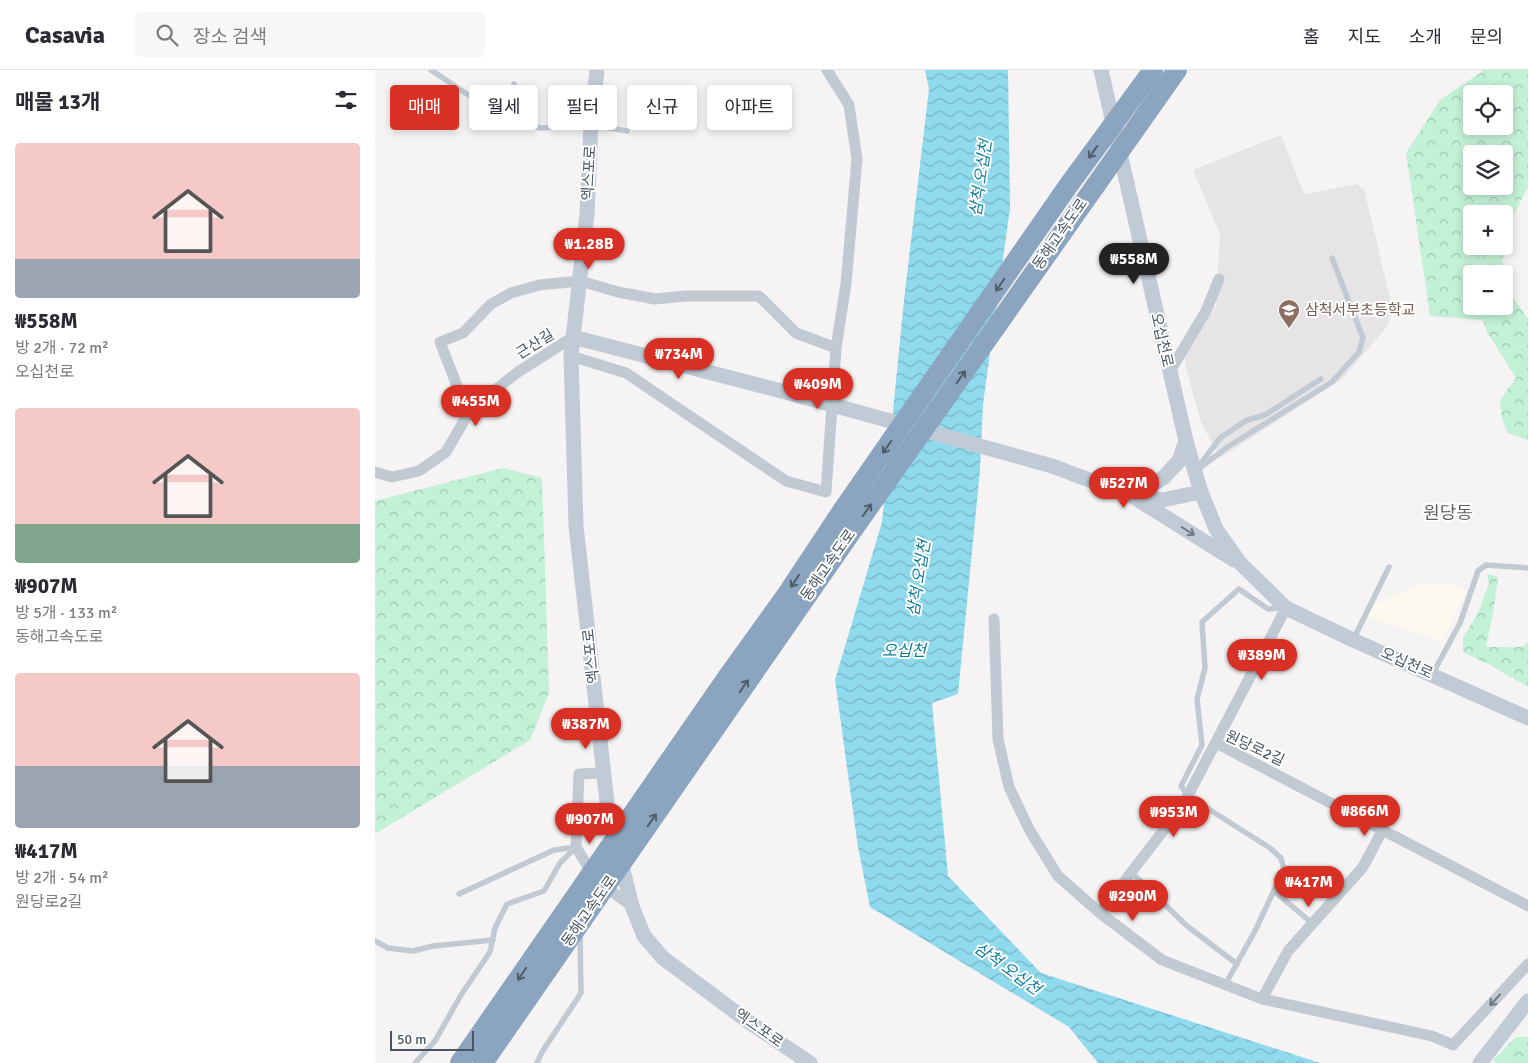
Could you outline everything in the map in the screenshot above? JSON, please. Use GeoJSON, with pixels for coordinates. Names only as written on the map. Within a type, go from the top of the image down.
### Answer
{"type":"FeatureCollection","features":[{"type":"Feature","properties":{"kind":"highway","name":"동해고속도로"},"geometry":{"type":"LineString","coordinates":[[459,1063],[787,594],[842,511],[1068,186],[1153,70]]}},
{"type":"Feature","properties":{"kind":"highway","name":"동해고속도로"},"geometry":{"type":"LineString","coordinates":[[483,1063],[852,531],[1177,70]]}},
{"type":"Feature","properties":{"kind":"street","name":"엑스포로"},"geometry":{"type":"LineString","coordinates":[[595,85],[597,70]]}},
{"type":"Feature","properties":{"kind":"street"},"geometry":{"type":"LineString","coordinates":[[571,356],[626,373],[786,481],[826,492],[836,348],[846,284],[857,159],[849,105],[827,70]]}},
{"type":"Feature","properties":{"kind":"street","name":"오십천로"},"geometry":{"type":"LineString","coordinates":[[1101,70],[1169,374],[1201,492],[1216,529],[1240,563],[1286,608],[1528,718]]}},
{"type":"Feature","properties":{"kind":"street","name":"엑스포로"},"geometry":{"type":"LineString","coordinates":[[591,130],[587,214],[571,356],[576,526],[608,811],[632,906],[643,936],[663,958],[746,1020],[810,1063]]}},
{"type":"Feature","properties":{"kind":"street"},"geometry":{"type":"LineString","coordinates":[[1169,374],[1206,311],[1219,280]]}},
{"type":"Feature","properties":{"kind":"street"},"geometry":{"type":"LineString","coordinates":[[468,414],[440,342],[463,333],[491,304],[511,293],[539,285],[580,281],[618,292],[655,299],[686,296],[759,296],[797,334],[836,348]]}},
{"type":"Feature","properties":{"kind":"street"},"geometry":{"type":"LineString","coordinates":[[573,337],[793,394],[1052,466],[1132,496],[1240,563]]}},
{"type":"Feature","properties":{"kind":"street","name":"근산길"},"geometry":{"type":"LineString","coordinates":[[375,472],[392,477],[419,471],[446,452],[468,414],[495,390],[518,372],[573,337]]}},
{"type":"Feature","properties":{"kind":"street"},"geometry":{"type":"LineString","coordinates":[[1132,496],[1163,478],[1179,461],[1186,441]]}},
{"type":"Feature","properties":{"kind":"street"},"geometry":{"type":"LineString","coordinates":[[1132,496],[1162,500],[1201,492]]}},
{"type":"Feature","properties":{"kind":"street"},"geometry":{"type":"LineString","coordinates":[[1216,743],[1286,608]]}},
{"type":"Feature","properties":{"kind":"street"},"geometry":{"type":"LineString","coordinates":[[993,619],[998,739],[1009,787],[1030,831],[1058,876],[1099,913],[1162,960],[1262,1000],[1432,1036],[1453,1045],[1528,964]]}},
{"type":"Feature","properties":{"kind":"street","name":"원당로2길"},"geometry":{"type":"LineString","coordinates":[[1099,913],[1183,805],[1216,743],[1528,906]]}},
{"type":"Feature","properties":{"kind":"street"},"geometry":{"type":"LineString","coordinates":[[604,773],[579,774],[576,847],[594,884],[632,906]]}},
{"type":"Feature","properties":{"kind":"street"},"geometry":{"type":"LineString","coordinates":[[1262,1000],[1288,951],[1363,868],[1382,831]]}},
{"type":"Feature","properties":{"kind":"street"},"geometry":{"type":"LineString","coordinates":[[1480,1063],[1526,1007]]}},
{"type":"Feature","properties":{"kind":"lane"},"geometry":{"type":"LineString","coordinates":[[431,70],[469,95]]}},
{"type":"Feature","properties":{"kind":"lane"},"geometry":{"type":"LineString","coordinates":[[617,129],[627,131]]}},
{"type":"Feature","properties":{"kind":"lane"},"geometry":{"type":"LineString","coordinates":[[1195,471],[1229,446],[1332,382],[1359,352],[1363,338],[1332,258]]}},
{"type":"Feature","properties":{"kind":"lane"},"geometry":{"type":"LineString","coordinates":[[1195,471],[1220,438],[1247,420],[1265,415],[1321,380]]}},
{"type":"Feature","properties":{"kind":"lane"},"geometry":{"type":"LineString","coordinates":[[1432,675],[1460,622],[1478,571],[1487,565],[1528,568]]}},
{"type":"Feature","properties":{"kind":"lane"},"geometry":{"type":"LineString","coordinates":[[1353,640],[1389,567]]}},
{"type":"Feature","properties":{"kind":"lane"},"geometry":{"type":"LineString","coordinates":[[1225,985],[1255,931],[1284,869],[1281,858],[1270,848],[1188,796],[1181,786],[1202,745],[1197,699],[1205,668],[1202,622],[1239,589],[1268,608],[1286,608]]}},
{"type":"Feature","properties":{"kind":"lane"},"geometry":{"type":"LineString","coordinates":[[459,894],[554,850],[576,847]]}},
{"type":"Feature","properties":{"kind":"lane"},"geometry":{"type":"LineString","coordinates":[[415,1063],[435,1041],[461,995],[491,952],[495,928],[507,904],[544,891],[560,863],[576,847]]}},
{"type":"Feature","properties":{"kind":"lane"},"geometry":{"type":"LineString","coordinates":[[1131,872],[1187,926],[1237,964]]}},
{"type":"Feature","properties":{"kind":"lane"},"geometry":{"type":"LineString","coordinates":[[1274,891],[1313,924]]}},
{"type":"Feature","properties":{"kind":"lane"},"geometry":{"type":"LineString","coordinates":[[537,1063],[542,1052],[581,993],[579,909]]}},
{"type":"Feature","properties":{"kind":"lane"},"geometry":{"type":"LineString","coordinates":[[375,941],[388,948],[413,952],[433,946],[493,940]]}},
{"type":"Feature","properties":{"kind":"shaded area"},"geometry":{"type":"Polygon","coordinates":[[[1281,135],[1304,194],[1357,184],[1364,189],[1393,310],[1386,328],[1342,379],[1220,458],[1201,422],[1185,365],[1185,355],[1216,306],[1220,234],[1193,170],[1281,135]]]}},
{"type":"Feature","properties":{"kind":"shaded area"},"geometry":{"type":"Polygon","coordinates":[[[1422,583],[1449,583],[1466,591],[1442,641],[1368,617],[1374,605],[1422,583]]]}},
{"type":"Feature","properties":{"kind":"green space"},"geometry":{"type":"Polygon","coordinates":[[[1482,70],[1528,70],[1528,187],[1513,216],[1513,205],[1463,205],[1463,255],[1503,255],[1503,265],[1463,265],[1463,315],[1513,315],[1513,297],[1528,319],[1528,440],[1508,433],[1502,419],[1500,400],[1516,378],[1487,332],[1483,320],[1430,316],[1406,153],[1440,100],[1482,70]]]}},
{"type":"Feature","properties":{"kind":"green space"},"geometry":{"type":"Polygon","coordinates":[[[503,468],[542,478],[549,693],[530,740],[375,834],[375,501],[503,468]]]}},
{"type":"Feature","properties":{"kind":"green space"},"geometry":{"type":"Polygon","coordinates":[[[1489,574],[1498,577],[1486,647],[1522,647],[1528,643],[1528,687],[1463,652],[1463,638],[1479,611],[1489,583],[1487,576],[1489,574]]]}},
{"type":"Feature","properties":{"kind":"green space"},"geometry":{"type":"Polygon","coordinates":[[[1516,1037],[1528,1037],[1528,1063],[1498,1063],[1492,1061],[1516,1037]]]}},
{"type":"Feature","properties":{"kind":"water","name":"오십천"},"geometry":{"type":"Polygon","coordinates":[[[925,70],[1008,70],[1010,208],[983,404],[980,470],[958,694],[932,703],[948,876],[1041,973],[1320,1063],[1098,1063],[1069,1027],[870,907],[858,847],[835,680],[882,522],[904,300],[929,89],[925,70]]]}},
{"type":"Feature","properties":{"kind":"place","name":"삼척서부초등학교"},"geometry":{"type":"Point","coordinates":[1289,329]}},
{"type":"Feature","properties":{"kind":"district","name":"원당동"},"geometry":{"type":"Point","coordinates":[1448,513]}},
{"type":"Feature","properties":{"kind":"water label","name":"삼척 오십천"},"geometry":{"type":"Point","coordinates":[980,178]}},
{"type":"Feature","properties":{"kind":"water label","name":"삼척 오십천"},"geometry":{"type":"Point","coordinates":[918,578]}},
{"type":"Feature","properties":{"kind":"water label","name":"삼척 오십천"},"geometry":{"type":"Point","coordinates":[1008,968]}}]}
